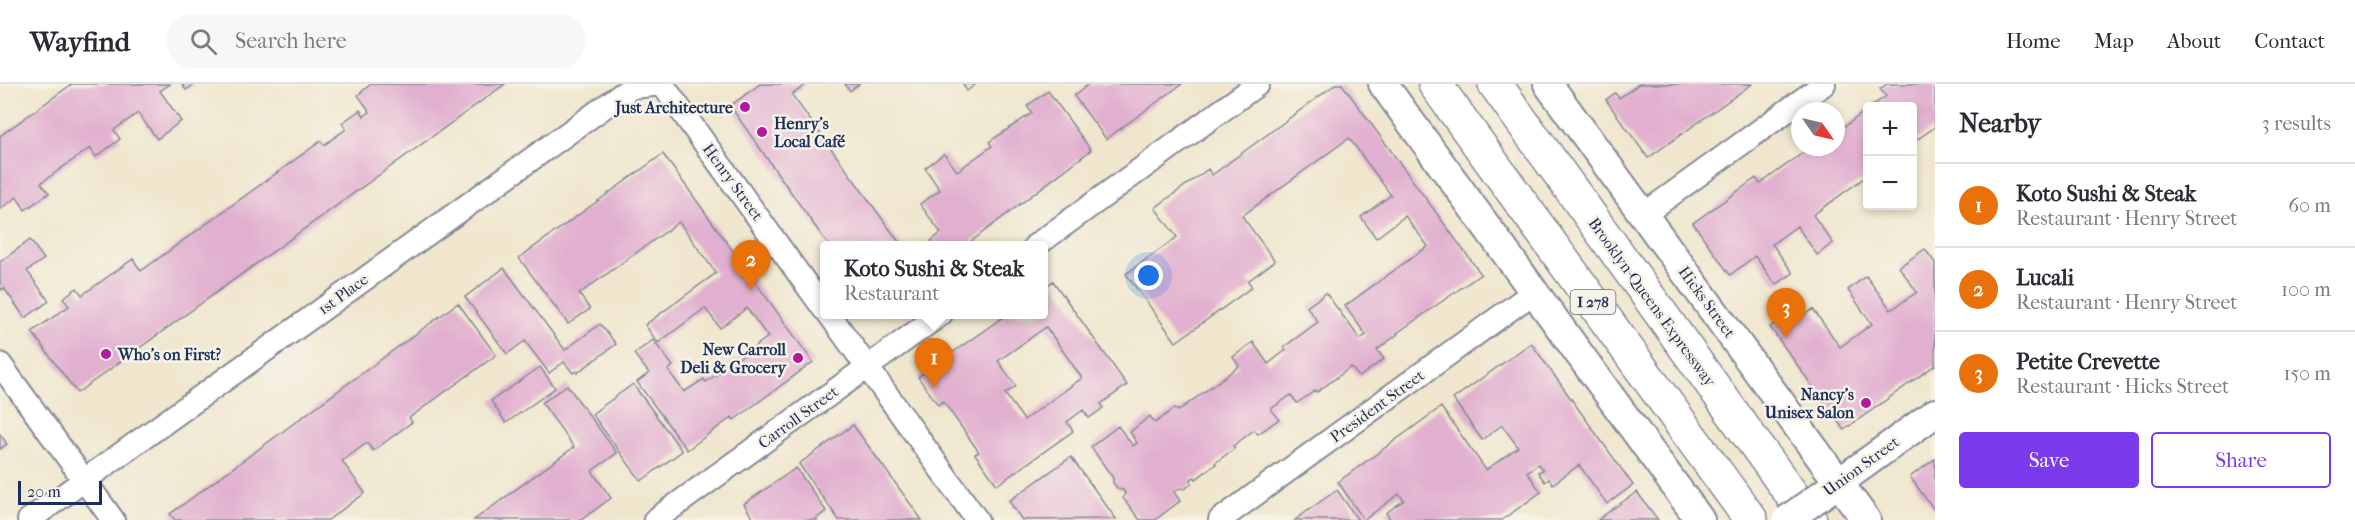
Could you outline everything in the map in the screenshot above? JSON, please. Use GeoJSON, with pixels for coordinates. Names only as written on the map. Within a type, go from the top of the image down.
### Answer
{"type":"FeatureCollection","features":[{"type":"Feature","properties":{"kind":"highway","name":"I 278"},"geometry":{"type":"LineString","coordinates":[[1436,84],[1751,520]]}},
{"type":"Feature","properties":{"kind":"highway","name":"Brooklyn-Queens Expressway"},"geometry":{"type":"LineString","coordinates":[[1495,84],[1810,520]]}},
{"type":"Feature","properties":{"kind":"street","name":"Henry Street"},"geometry":{"type":"LineString","coordinates":[[663,84],[820,302]]}},
{"type":"Feature","properties":{"kind":"street","name":"1st Place"},"geometry":{"type":"LineString","coordinates":[[29,520],[632,87],[663,84]]}},
{"type":"Feature","properties":{"kind":"street"},"geometry":{"type":"LineString","coordinates":[[1042,241],[1258,84]]}},
{"type":"Feature","properties":{"kind":"street"},"geometry":{"type":"LineString","coordinates":[[1383,84],[1700,520]]}},
{"type":"Feature","properties":{"kind":"street","name":"Hicks Street"},"geometry":{"type":"LineString","coordinates":[[1548,84],[1643,215],[1833,487],[1866,520]]}},
{"type":"Feature","properties":{"kind":"street"},"geometry":{"type":"LineString","coordinates":[[1643,215],[1824,84]]}},
{"type":"Feature","properties":{"kind":"street","name":"President Street"},"geometry":{"type":"LineString","coordinates":[[1221,520],[1534,292]]}},
{"type":"Feature","properties":{"kind":"street"},"geometry":{"type":"LineString","coordinates":[[832,319],[977,520]]}},
{"type":"Feature","properties":{"kind":"street","name":"Carroll Street"},"geometry":{"type":"LineString","coordinates":[[655,520],[934,319]]}},
{"type":"Feature","properties":{"kind":"street"},"geometry":{"type":"LineString","coordinates":[[0,364],[113,520]]}},
{"type":"Feature","properties":{"kind":"street","name":"Union Street"},"geometry":{"type":"LineString","coordinates":[[1787,520],[1935,412]]}},
{"type":"Feature","properties":{"kind":"building"},"geometry":{"type":"Polygon","coordinates":[[[72,84],[170,84],[160,91],[181,121],[157,139],[138,113],[114,130],[120,139],[96,157],[90,148],[41,183],[49,193],[25,210],[17,197],[0,209],[0,136],[72,84]]]}},
{"type":"Feature","properties":{"kind":"building"},"geometry":{"type":"Polygon","coordinates":[[[182,84],[195,84],[186,90],[182,84]]]}},
{"type":"Feature","properties":{"kind":"building"},"geometry":{"type":"Polygon","coordinates":[[[371,84],[505,84],[77,393],[32,332],[69,306],[63,298],[77,288],[82,295],[133,259],[141,271],[321,141],[324,145],[346,129],[342,123],[360,110],[364,116],[370,112],[358,95],[371,84]]]}},
{"type":"Feature","properties":{"kind":"building"},"geometry":{"type":"Polygon","coordinates":[[[760,84],[807,84],[792,95],[898,241],[825,241],[730,106],[760,84]]]}},
{"type":"Feature","properties":{"kind":"building"},"geometry":{"type":"Polygon","coordinates":[[[845,84],[859,84],[850,91],[845,84]]]}},
{"type":"Feature","properties":{"kind":"building"},"geometry":{"type":"Polygon","coordinates":[[[963,84],[976,84],[967,91],[963,84]]]}},
{"type":"Feature","properties":{"kind":"building"},"geometry":{"type":"Polygon","coordinates":[[[1089,84],[1182,84],[1106,139],[1074,96],[1089,84]]]}},
{"type":"Feature","properties":{"kind":"building"},"geometry":{"type":"Polygon","coordinates":[[[1336,84],[1342,84],[1481,274],[1397,333],[1377,350],[1384,359],[1359,377],[1351,367],[1317,392],[1316,390],[1297,403],[1291,395],[1271,409],[1279,419],[1258,434],[1254,430],[1233,446],[1235,448],[1216,464],[1196,479],[1195,477],[1191,479],[1191,484],[1185,489],[1180,488],[1174,492],[1180,501],[1155,520],[1140,520],[1123,498],[1125,493],[1123,490],[1118,489],[1113,483],[1113,478],[1091,447],[1118,426],[1133,446],[1137,443],[1130,432],[1150,416],[1155,423],[1175,408],[1178,411],[1239,366],[1233,357],[1253,342],[1268,364],[1286,350],[1284,347],[1318,322],[1307,307],[1326,293],[1360,339],[1366,335],[1345,306],[1428,246],[1405,216],[1376,238],[1361,217],[1391,195],[1349,138],[1242,216],[1275,261],[1248,281],[1252,287],[1176,342],[1126,274],[1177,237],[1155,208],[1208,169],[1212,175],[1336,84]]]}},
{"type":"Feature","properties":{"kind":"building"},"geometry":{"type":"Polygon","coordinates":[[[1639,84],[1752,84],[1648,158],[1606,100],[1615,93],[1619,98],[1639,84]]]}},
{"type":"Feature","properties":{"kind":"building"},"geometry":{"type":"Polygon","coordinates":[[[1887,84],[1935,84],[1935,127],[1917,140],[1917,102],[1878,102],[1886,96],[1880,89],[1887,84]]]}},
{"type":"Feature","properties":{"kind":"building"},"geometry":{"type":"Polygon","coordinates":[[[1048,91],[1091,150],[972,241],[931,241],[941,233],[920,204],[940,190],[925,168],[944,154],[957,171],[992,146],[989,142],[1032,113],[1027,106],[1048,91]]]}},
{"type":"Feature","properties":{"kind":"building"},"geometry":{"type":"Polygon","coordinates":[[[1863,113],[1863,179],[1813,215],[1833,243],[1817,255],[1797,226],[1772,244],[1793,273],[1776,285],[1755,256],[1730,275],[1693,223],[1756,178],[1760,184],[1799,156],[1845,156],[1845,126],[1863,113]]]}},
{"type":"Feature","properties":{"kind":"building"},"geometry":{"type":"Polygon","coordinates":[[[663,154],[813,362],[734,420],[732,417],[687,450],[637,382],[649,373],[634,354],[653,340],[673,366],[668,370],[684,392],[704,379],[706,382],[768,337],[747,308],[720,328],[705,308],[658,343],[645,325],[716,273],[679,222],[579,294],[590,309],[568,324],[519,258],[663,154]]]}},
{"type":"Feature","properties":{"kind":"building"},"geometry":{"type":"Polygon","coordinates":[[[30,240],[44,259],[27,271],[49,301],[25,318],[4,288],[2,290],[0,287],[0,262],[30,240]]]}},
{"type":"Feature","properties":{"kind":"building"},"geometry":{"type":"Polygon","coordinates":[[[1925,249],[1935,263],[1935,365],[1844,430],[1770,327],[1785,316],[1791,325],[1813,309],[1840,347],[1872,324],[1848,290],[1866,276],[1891,310],[1917,292],[1899,267],[1925,249]]]}},
{"type":"Feature","properties":{"kind":"building"},"geometry":{"type":"Polygon","coordinates":[[[504,268],[565,350],[600,324],[616,344],[577,373],[576,371],[573,373],[564,362],[549,373],[525,341],[507,354],[465,297],[504,268]]]}},
{"type":"Feature","properties":{"kind":"building"},"geometry":{"type":"Polygon","coordinates":[[[1053,281],[1127,385],[1101,404],[1103,408],[1089,418],[1083,410],[1067,422],[1073,431],[997,485],[975,454],[979,452],[943,401],[938,405],[918,377],[1000,319],[1048,319],[1048,285],[1053,281]],[[1046,327],[998,361],[1016,386],[1005,394],[1024,420],[1082,378],[1046,327]]]}},
{"type":"Feature","properties":{"kind":"building"},"geometry":{"type":"Polygon","coordinates":[[[458,303],[496,355],[409,418],[412,422],[373,451],[367,443],[342,461],[365,493],[328,520],[175,520],[170,514],[458,303]]]}},
{"type":"Feature","properties":{"kind":"building"},"geometry":{"type":"Polygon","coordinates":[[[1531,343],[1633,485],[1607,504],[1579,465],[1553,484],[1549,479],[1545,482],[1538,472],[1543,470],[1538,464],[1527,472],[1541,492],[1502,520],[1391,520],[1386,513],[1404,500],[1399,494],[1364,520],[1338,482],[1441,407],[1486,470],[1518,447],[1502,425],[1482,440],[1453,399],[1531,343]]]}},
{"type":"Feature","properties":{"kind":"building"},"geometry":{"type":"Polygon","coordinates":[[[540,367],[555,388],[506,423],[491,401],[540,367]]]}},
{"type":"Feature","properties":{"kind":"building"},"geometry":{"type":"Polygon","coordinates":[[[633,384],[682,451],[641,481],[592,414],[633,384]]]}},
{"type":"Feature","properties":{"kind":"building"},"geometry":{"type":"Polygon","coordinates":[[[567,385],[617,453],[592,471],[611,498],[581,520],[474,520],[574,447],[542,403],[567,385]]]}},
{"type":"Feature","properties":{"kind":"building"},"geometry":{"type":"Polygon","coordinates":[[[853,425],[922,520],[839,520],[799,464],[853,425]]]}},
{"type":"Feature","properties":{"kind":"building"},"geometry":{"type":"Polygon","coordinates":[[[0,434],[7,444],[0,449],[0,434]]]}},
{"type":"Feature","properties":{"kind":"building"},"geometry":{"type":"Polygon","coordinates":[[[1071,457],[1116,519],[1022,520],[1009,501],[1071,457]]]}},
{"type":"Feature","properties":{"kind":"building"},"geometry":{"type":"Polygon","coordinates":[[[1935,459],[1935,511],[1910,477],[1935,459]]]}},
{"type":"Feature","properties":{"kind":"building"},"geometry":{"type":"Polygon","coordinates":[[[796,468],[826,511],[817,520],[754,520],[744,504],[796,468]]]}},
{"type":"Feature","properties":{"kind":"building"},"geometry":{"type":"Polygon","coordinates":[[[1337,490],[1358,520],[1295,520],[1317,504],[1337,490]]]}},
{"type":"Feature","properties":{"kind":"building"},"geometry":{"type":"Polygon","coordinates":[[[1637,492],[1658,520],[1598,520],[1611,510],[1637,492]]]}},
{"type":"Feature","properties":{"kind":"place","name":"Just Architecture"},"geometry":{"type":"Point","coordinates":[745,107]}},
{"type":"Feature","properties":{"kind":"place","name":"Henry's Local Café"},"geometry":{"type":"Point","coordinates":[762,132]}},
{"type":"Feature","properties":{"kind":"place","name":"Lucali"},"geometry":{"type":"Point","coordinates":[751,290]}},
{"type":"Feature","properties":{"kind":"place","name":"Petite Crevette"},"geometry":{"type":"Point","coordinates":[1786,338]}},
{"type":"Feature","properties":{"kind":"place","name":"Who's on First?"},"geometry":{"type":"Point","coordinates":[106,354]}},
{"type":"Feature","properties":{"kind":"place","name":"New Carroll Deli & Grocery"},"geometry":{"type":"Point","coordinates":[798,358]}},
{"type":"Feature","properties":{"kind":"place","name":"Koto Sushi & Steak"},"geometry":{"type":"Point","coordinates":[934,388]}},
{"type":"Feature","properties":{"kind":"place","name":"Nancy's Unisex Salon"},"geometry":{"type":"Point","coordinates":[1866,403]}}]}
